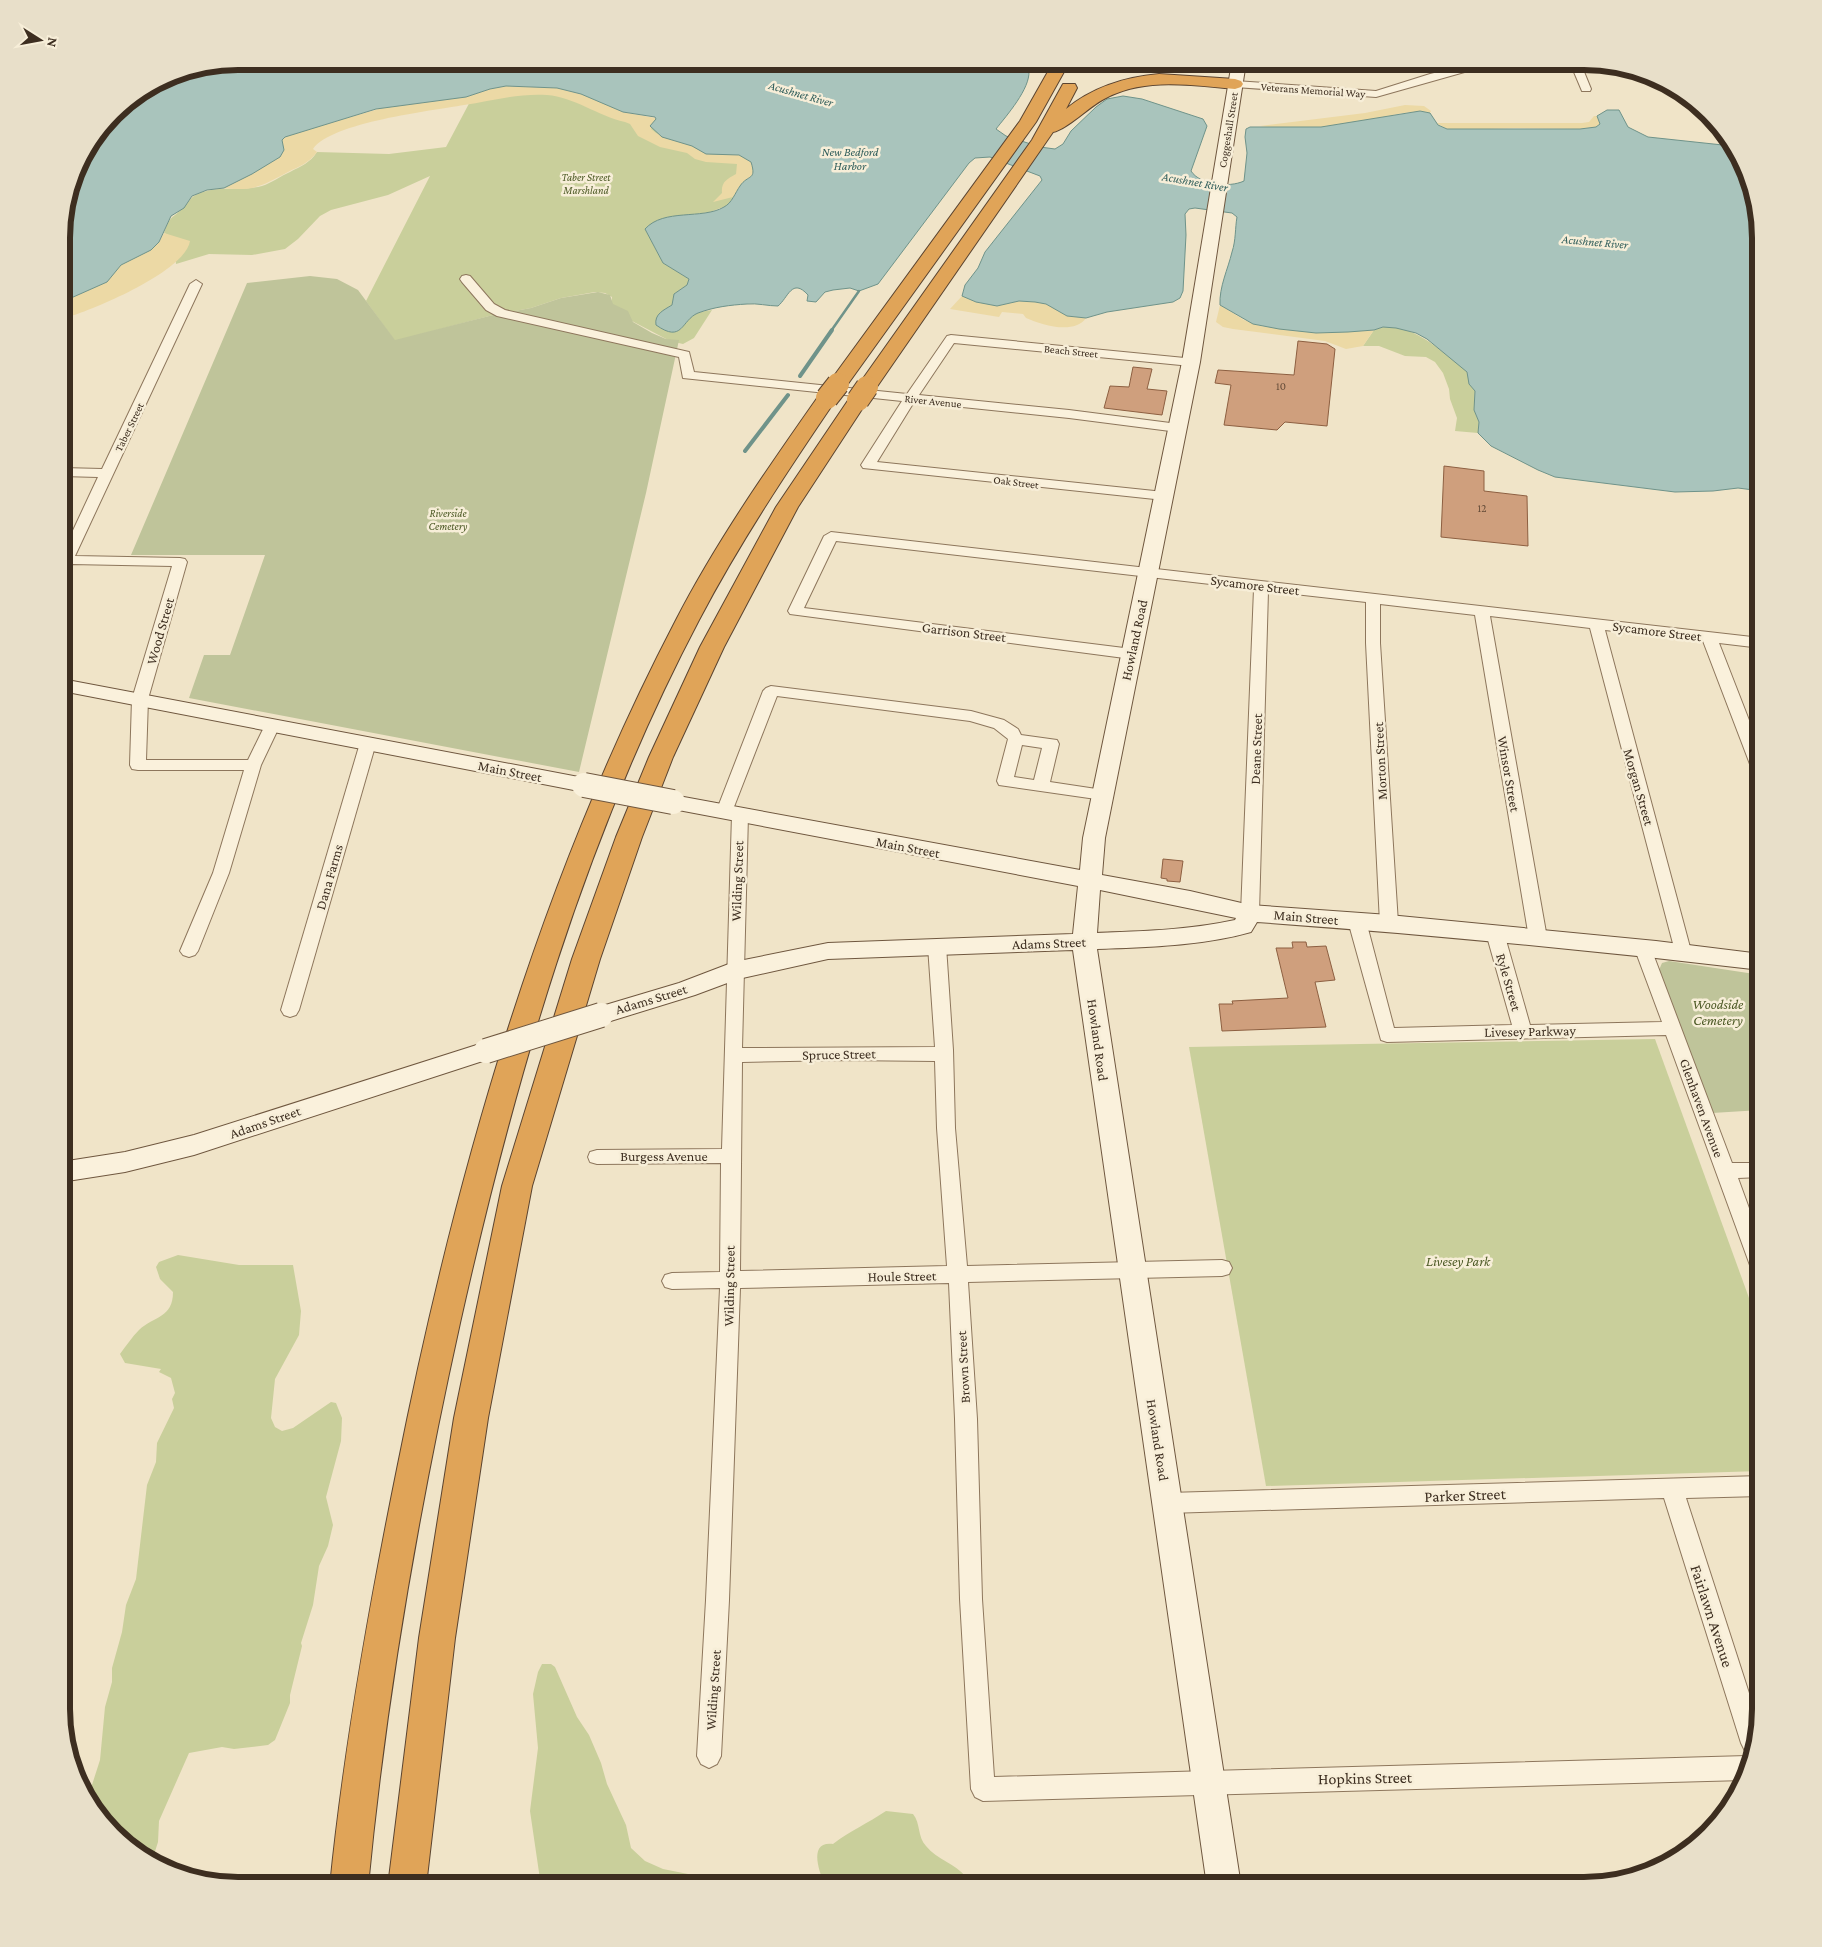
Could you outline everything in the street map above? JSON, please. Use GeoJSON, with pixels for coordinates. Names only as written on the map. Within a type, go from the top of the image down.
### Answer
{"type":"FeatureCollection","features":[{"type":"Feature","properties":{"kind":"highway"},"geometry":{"type":"LineString","coordinates":[[1041,102],[1051,70]]}},
{"type":"Feature","properties":{"kind":"highway"},"geometry":{"type":"LineString","coordinates":[[408,1877],[437,1638],[471,1418],[518,1186],[586,959],[633,828],[661,758],[712,647],[847,392],[995,168],[1023,130],[1041,102],[1058,70]]}},
{"type":"Feature","properties":{"kind":"highway"},"geometry":{"type":"LineString","coordinates":[[1162,70],[1237,74]]}},
{"type":"Feature","properties":{"kind":"highway"},"geometry":{"type":"LineString","coordinates":[[1173,72],[1209,70]]}},
{"type":"Feature","properties":{"kind":"highway"},"geometry":{"type":"LineString","coordinates":[[1040,140],[1081,104],[1118,86],[1139,81],[1237,74]]}},
{"type":"Feature","properties":{"kind":"highway"},"geometry":{"type":"LineString","coordinates":[[350,1877],[357,1808],[409,1485],[472,1200],[541,969],[563,906],[615,773],[665,665],[744,521],[789,449],[847,392],[1015,177],[1040,140],[1074,76]]}},
{"type":"Feature","properties":{"kind":"main road","name":"Coggeshall Street"},"geometry":{"type":"LineString","coordinates":[[1216,205],[1237,74]]}},
{"type":"Feature","properties":{"kind":"main road","name":"Howland Road"},"geometry":{"type":"LineString","coordinates":[[1216,205],[1191,362],[1094,838],[1084,942],[1153,1418],[1168,1503],[1223,1877]]}},
{"type":"Feature","properties":{"kind":"main road","name":"Main Street"},"geometry":{"type":"LineString","coordinates":[[70,686],[732,814],[1190,899],[1250,913],[1495,933],[1682,951],[1752,961]]}},
{"type":"Feature","properties":{"kind":"main road","name":"Adams Street"},"geometry":{"type":"LineString","coordinates":[[70,1171],[125,1162],[194,1145],[687,988],[734,971],[828,951],[1148,939],[1222,931],[1244,926],[1250,913]]}},
{"type":"Feature","properties":{"kind":"street","name":"Veterans Memorial Way"},"geometry":{"type":"LineString","coordinates":[[1237,74],[1360,94],[1384,94],[1390,90],[1434,76],[1460,70]]}},
{"type":"Feature","properties":{"kind":"street"},"geometry":{"type":"LineString","coordinates":[[1578,70],[1586,89]]}},
{"type":"Feature","properties":{"kind":"street","name":"River Avenue"},"geometry":{"type":"LineString","coordinates":[[466,279],[490,307],[501,313],[685,355],[688,375],[1069,414],[1178,428]]}},
{"type":"Feature","properties":{"kind":"street","name":"Taber Street"},"geometry":{"type":"LineString","coordinates":[[70,552],[196,284]]}},
{"type":"Feature","properties":{"kind":"street","name":"Beach Street"},"geometry":{"type":"LineString","coordinates":[[912,399],[951,339],[1191,362]]}},
{"type":"Feature","properties":{"kind":"street","name":"Oak Street"},"geometry":{"type":"LineString","coordinates":[[912,399],[884,437],[868,465],[1164,496]]}},
{"type":"Feature","properties":{"kind":"street"},"geometry":{"type":"LineString","coordinates":[[70,472],[107,473]]}},
{"type":"Feature","properties":{"kind":"street","name":"Sycamore Street"},"geometry":{"type":"LineString","coordinates":[[795,612],[831,536],[1752,642]]}},
{"type":"Feature","properties":{"kind":"street","name":"Wood Street"},"geometry":{"type":"LineString","coordinates":[[70,565],[180,562],[140,699],[138,765],[253,765]]}},
{"type":"Feature","properties":{"kind":"street","name":"Deane Street"},"geometry":{"type":"LineString","coordinates":[[1250,913],[1261,586]]}},
{"type":"Feature","properties":{"kind":"street","name":"Morton Street"},"geometry":{"type":"LineString","coordinates":[[1373,598],[1373,643],[1389,923]]}},
{"type":"Feature","properties":{"kind":"street","name":"Winsor Street"},"geometry":{"type":"LineString","coordinates":[[1482,610],[1538,938]]}},
{"type":"Feature","properties":{"kind":"street","name":"Garrison Street"},"geometry":{"type":"LineString","coordinates":[[795,612],[1132,654]]}},
{"type":"Feature","properties":{"kind":"street","name":"Morgan Street"},"geometry":{"type":"LineString","coordinates":[[1596,624],[1634,773],[1652,830],[1682,951]]}},
{"type":"Feature","properties":{"kind":"street"},"geometry":{"type":"LineString","coordinates":[[1709,637],[1752,749]]}},
{"type":"Feature","properties":{"kind":"street","name":"Wilding Street"},"geometry":{"type":"LineString","coordinates":[[709,1756],[717,1632],[730,1280],[734,1055],[732,814],[771,691],[971,716],[999,724],[1012,733],[1016,739]]}},
{"type":"Feature","properties":{"kind":"street"},"geometry":{"type":"LineString","coordinates":[[189,951],[221,873],[253,765],[272,725]]}},
{"type":"Feature","properties":{"kind":"street"},"geometry":{"type":"LineString","coordinates":[[1041,786],[1051,744],[1016,739],[1005,781],[1103,796]]}},
{"type":"Feature","properties":{"kind":"street","name":"Dana Farms"},"geometry":{"type":"LineString","coordinates":[[290,1010],[368,744]]}},
{"type":"Feature","properties":{"kind":"street","name":"Livesey Parkway"},"geometry":{"type":"LineString","coordinates":[[1358,921],[1387,1035],[1673,1028]]}},
{"type":"Feature","properties":{"kind":"street","name":"Ryle Street"},"geometry":{"type":"LineString","coordinates":[[1495,933],[1522,1031]]}},
{"type":"Feature","properties":{"kind":"street","name":"Brown Street"},"geometry":{"type":"LineString","coordinates":[[937,946],[944,1054],[946,1128],[958,1274],[966,1419],[971,1599],[983,1789]]}},
{"type":"Feature","properties":{"kind":"street","name":"Glenhaven Avenue"},"geometry":{"type":"LineString","coordinates":[[1643,948],[1752,1244]]}},
{"type":"Feature","properties":{"kind":"street","name":"Spruce Street"},"geometry":{"type":"LineString","coordinates":[[734,1055],[944,1054]]}},
{"type":"Feature","properties":{"kind":"street","name":"Burgess Avenue"},"geometry":{"type":"LineString","coordinates":[[597,1157],[731,1156]]}},
{"type":"Feature","properties":{"kind":"street"},"geometry":{"type":"LineString","coordinates":[[1725,1171],[1752,1170]]}},
{"type":"Feature","properties":{"kind":"street","name":"Houle Street"},"geometry":{"type":"LineString","coordinates":[[672,1281],[1132,1272],[1222,1268]]}},
{"type":"Feature","properties":{"kind":"street","name":"Parker Street"},"geometry":{"type":"LineString","coordinates":[[1168,1503],[1752,1486]]}},
{"type":"Feature","properties":{"kind":"street","name":"Fairlawn Avenue"},"geometry":{"type":"LineString","coordinates":[[1672,1489],[1750,1734]]}},
{"type":"Feature","properties":{"kind":"street","name":"Hopkins Street"},"geometry":{"type":"LineString","coordinates":[[983,1789],[1741,1768]]}},
{"type":"Feature","properties":{"kind":"green space","name":"Taber Street Marshland"},"geometry":{"type":"Polygon","coordinates":[[[551,88],[744,159],[733,199],[726,206],[710,212],[668,218],[646,231],[663,263],[689,279],[687,285],[674,294],[672,305],[658,315],[662,329],[678,331],[692,316],[712,310],[694,338],[683,344],[670,341],[611,310],[612,297],[605,293],[595,292],[561,298],[531,308],[493,315],[395,341],[366,301],[430,176],[388,195],[331,210],[320,216],[298,239],[285,249],[252,255],[209,254],[176,264],[175,238],[164,233],[170,220],[191,198],[202,192],[219,189],[253,188],[266,185],[305,164],[317,152],[389,154],[446,147],[473,96],[551,88]]]}},
{"type":"Feature","properties":{"kind":"green space","name":"Riverside Cemetery"},"geometry":{"type":"Polygon","coordinates":[[[310,276],[337,279],[358,290],[395,340],[493,315],[531,308],[561,298],[598,292],[610,295],[613,304],[628,311],[633,322],[666,339],[679,340],[646,493],[579,772],[189,698],[204,655],[230,655],[265,555],[131,555],[247,283],[310,276]]]}},
{"type":"Feature","properties":{"kind":"green space"},"geometry":{"type":"Polygon","coordinates":[[[1383,327],[1395,327],[1417,334],[1464,368],[1475,391],[1474,410],[1479,422],[1478,433],[1455,431],[1457,418],[1450,399],[1449,389],[1443,373],[1435,362],[1426,357],[1405,356],[1379,346],[1363,346],[1374,330],[1383,327]]]}},
{"type":"Feature","properties":{"kind":"green space","name":"Woodside Cemetery"},"geometry":{"type":"Polygon","coordinates":[[[1669,961],[1752,974],[1752,1111],[1712,1113],[1659,970],[1662,963],[1669,961]]]}},
{"type":"Feature","properties":{"kind":"green space","name":"Livesey Park"},"geometry":{"type":"Polygon","coordinates":[[[1655,1039],[1752,1306],[1752,1471],[1266,1486],[1189,1047],[1655,1039]]]}},
{"type":"Feature","properties":{"kind":"green space"},"geometry":{"type":"Polygon","coordinates":[[[178,1255],[239,1265],[293,1265],[301,1311],[299,1335],[275,1379],[271,1418],[275,1427],[282,1431],[293,1428],[331,1402],[336,1403],[342,1418],[341,1441],[326,1497],[333,1525],[328,1546],[319,1566],[313,1605],[301,1643],[302,1646],[290,1695],[290,1703],[275,1740],[268,1745],[234,1749],[222,1747],[189,1753],[159,1821],[158,1842],[154,1854],[127,1835],[112,1820],[91,1789],[100,1760],[105,1707],[112,1682],[112,1668],[122,1632],[126,1605],[136,1579],[147,1485],[156,1462],[157,1443],[174,1408],[172,1399],[175,1393],[171,1378],[159,1372],[161,1369],[125,1363],[120,1354],[139,1330],[162,1316],[170,1307],[173,1292],[160,1279],[156,1267],[159,1262],[178,1255]]]}},
{"type":"Feature","properties":{"kind":"green space"},"geometry":{"type":"Polygon","coordinates":[[[542,1664],[551,1664],[555,1667],[577,1717],[589,1735],[601,1763],[607,1784],[626,1825],[631,1848],[645,1861],[663,1869],[700,1877],[540,1877],[530,1811],[538,1748],[533,1694],[538,1672],[542,1664]]]}},
{"type":"Feature","properties":{"kind":"green space"},"geometry":{"type":"Polygon","coordinates":[[[886,1811],[913,1814],[923,1842],[930,1851],[962,1872],[966,1877],[821,1877],[817,1859],[820,1847],[825,1844],[833,1844],[886,1811]]]}},
{"type":"Feature","properties":{"kind":"sand"},"geometry":{"type":"Polygon","coordinates":[[[506,86],[557,88],[581,94],[623,112],[655,118],[651,129],[656,133],[692,146],[706,154],[739,155],[751,162],[754,172],[753,176],[739,187],[737,194],[733,197],[713,202],[722,193],[722,186],[725,181],[736,174],[737,164],[706,162],[695,159],[687,153],[660,147],[638,136],[630,124],[605,116],[567,99],[547,95],[526,95],[407,114],[360,125],[324,140],[313,149],[317,152],[307,162],[265,184],[243,189],[224,188],[234,182],[285,137],[292,134],[382,108],[466,97],[506,86]]]}},
{"type":"Feature","properties":{"kind":"sand"},"geometry":{"type":"Polygon","coordinates":[[[1405,105],[1424,106],[1431,111],[1430,113],[1405,113],[1339,126],[1286,128],[1260,126],[1365,113],[1405,105]]]}},
{"type":"Feature","properties":{"kind":"sand"},"geometry":{"type":"Polygon","coordinates":[[[1594,116],[1597,116],[1600,124],[1596,127],[1580,129],[1516,128],[1461,130],[1447,129],[1436,123],[1582,123],[1589,122],[1594,116]]]}},
{"type":"Feature","properties":{"kind":"sand"},"geometry":{"type":"Polygon","coordinates":[[[164,233],[190,241],[184,253],[172,265],[155,277],[114,299],[70,317],[70,298],[107,282],[121,265],[159,242],[164,233]]]}},
{"type":"Feature","properties":{"kind":"sand"},"geometry":{"type":"Polygon","coordinates":[[[962,296],[977,302],[997,306],[1019,301],[1035,302],[1046,304],[1067,316],[1086,318],[1074,326],[1058,327],[1033,321],[1026,318],[1023,314],[1002,312],[999,317],[950,309],[962,296]]]}},
{"type":"Feature","properties":{"kind":"sand"},"geometry":{"type":"Polygon","coordinates":[[[1220,305],[1244,320],[1260,326],[1316,333],[1374,330],[1363,346],[1346,349],[1325,341],[1223,327],[1216,322],[1220,305]]]}},
{"type":"Feature","properties":{"kind":"water"},"geometry":{"type":"Polygon","coordinates":[[[1027,70],[1029,71],[1028,78],[1022,94],[996,129],[1006,136],[1040,147],[1055,149],[1063,144],[1071,131],[1107,99],[1123,96],[1142,99],[1203,119],[1207,126],[1191,171],[1201,179],[1223,185],[1244,181],[1247,153],[1245,137],[1246,129],[1250,127],[1321,127],[1420,111],[1430,113],[1438,125],[1447,129],[1580,129],[1596,127],[1600,124],[1597,116],[1607,110],[1619,110],[1628,127],[1648,137],[1723,145],[1743,184],[1749,205],[1752,227],[1752,490],[1738,488],[1675,492],[1555,477],[1491,446],[1478,433],[1479,422],[1474,410],[1475,391],[1469,384],[1467,372],[1427,339],[1416,333],[1383,327],[1374,330],[1316,333],[1253,324],[1220,305],[1222,285],[1235,239],[1237,217],[1232,213],[1195,208],[1189,209],[1185,214],[1186,235],[1183,291],[1180,298],[1173,302],[1107,312],[1086,318],[1067,316],[1046,304],[1035,302],[1019,301],[997,306],[976,302],[962,296],[965,285],[978,268],[985,252],[1042,180],[1040,176],[990,157],[975,158],[969,163],[878,284],[859,291],[850,288],[825,292],[816,302],[807,301],[808,295],[803,290],[794,288],[778,306],[751,304],[716,308],[692,316],[677,331],[665,330],[656,325],[657,318],[660,313],[672,305],[674,294],[687,285],[689,279],[663,263],[645,229],[662,219],[705,213],[724,207],[743,182],[751,177],[753,168],[751,162],[739,155],[706,154],[692,146],[662,137],[650,126],[656,119],[655,117],[623,112],[581,94],[557,88],[506,86],[466,97],[376,109],[285,137],[282,140],[284,150],[280,157],[224,188],[207,190],[192,196],[184,208],[171,216],[159,242],[151,250],[121,265],[107,282],[70,298],[71,216],[83,174],[93,154],[119,119],[145,98],[164,87],[184,79],[216,71],[1027,70]]]}},
{"type":"Feature","properties":{"kind":"building"},"geometry":{"type":"Polygon","coordinates":[[[1298,341],[1327,344],[1335,349],[1327,426],[1285,422],[1277,430],[1224,425],[1231,385],[1215,383],[1218,370],[1294,375],[1298,341]]]}},
{"type":"Feature","properties":{"kind":"building"},"geometry":{"type":"Polygon","coordinates":[[[1133,367],[1152,369],[1147,389],[1167,391],[1162,415],[1104,408],[1110,386],[1129,387],[1133,367]]]}},
{"type":"Feature","properties":{"kind":"building"},"geometry":{"type":"Polygon","coordinates":[[[1444,466],[1484,471],[1484,491],[1527,496],[1528,546],[1441,537],[1444,466]]]}},
{"type":"Feature","properties":{"kind":"building"},"geometry":{"type":"Polygon","coordinates":[[[1163,859],[1183,861],[1180,882],[1167,881],[1167,879],[1161,878],[1163,859]]]}},
{"type":"Feature","properties":{"kind":"building"},"geometry":{"type":"Polygon","coordinates":[[[1292,942],[1306,942],[1307,947],[1326,946],[1335,980],[1315,982],[1326,1027],[1222,1031],[1219,1004],[1233,1004],[1232,1001],[1288,998],[1276,948],[1293,948],[1292,942]]]}},
{"type":"Feature","properties":{"kind":"waterway"},"geometry":{"type":"LineString","coordinates":[[831,331],[859,291]]}},
{"type":"Feature","properties":{"kind":"waterway"},"geometry":{"type":"LineString","coordinates":[[800,376],[832,330]]}},
{"type":"Feature","properties":{"kind":"waterway"},"geometry":{"type":"LineString","coordinates":[[745,451],[788,395]]}},
{"type":"Feature","properties":{"kind":"water label","name":"Acushnet River"},"geometry":{"type":"Point","coordinates":[801,94]}},
{"type":"Feature","properties":{"kind":"water label","name":"New Bedford Harbor"},"geometry":{"type":"Point","coordinates":[850,159]}},
{"type":"Feature","properties":{"kind":"water label","name":"Acushnet River"},"geometry":{"type":"Point","coordinates":[1195,182]}},
{"type":"Feature","properties":{"kind":"water label","name":"Acushnet River"},"geometry":{"type":"Point","coordinates":[1595,242]}}]}
